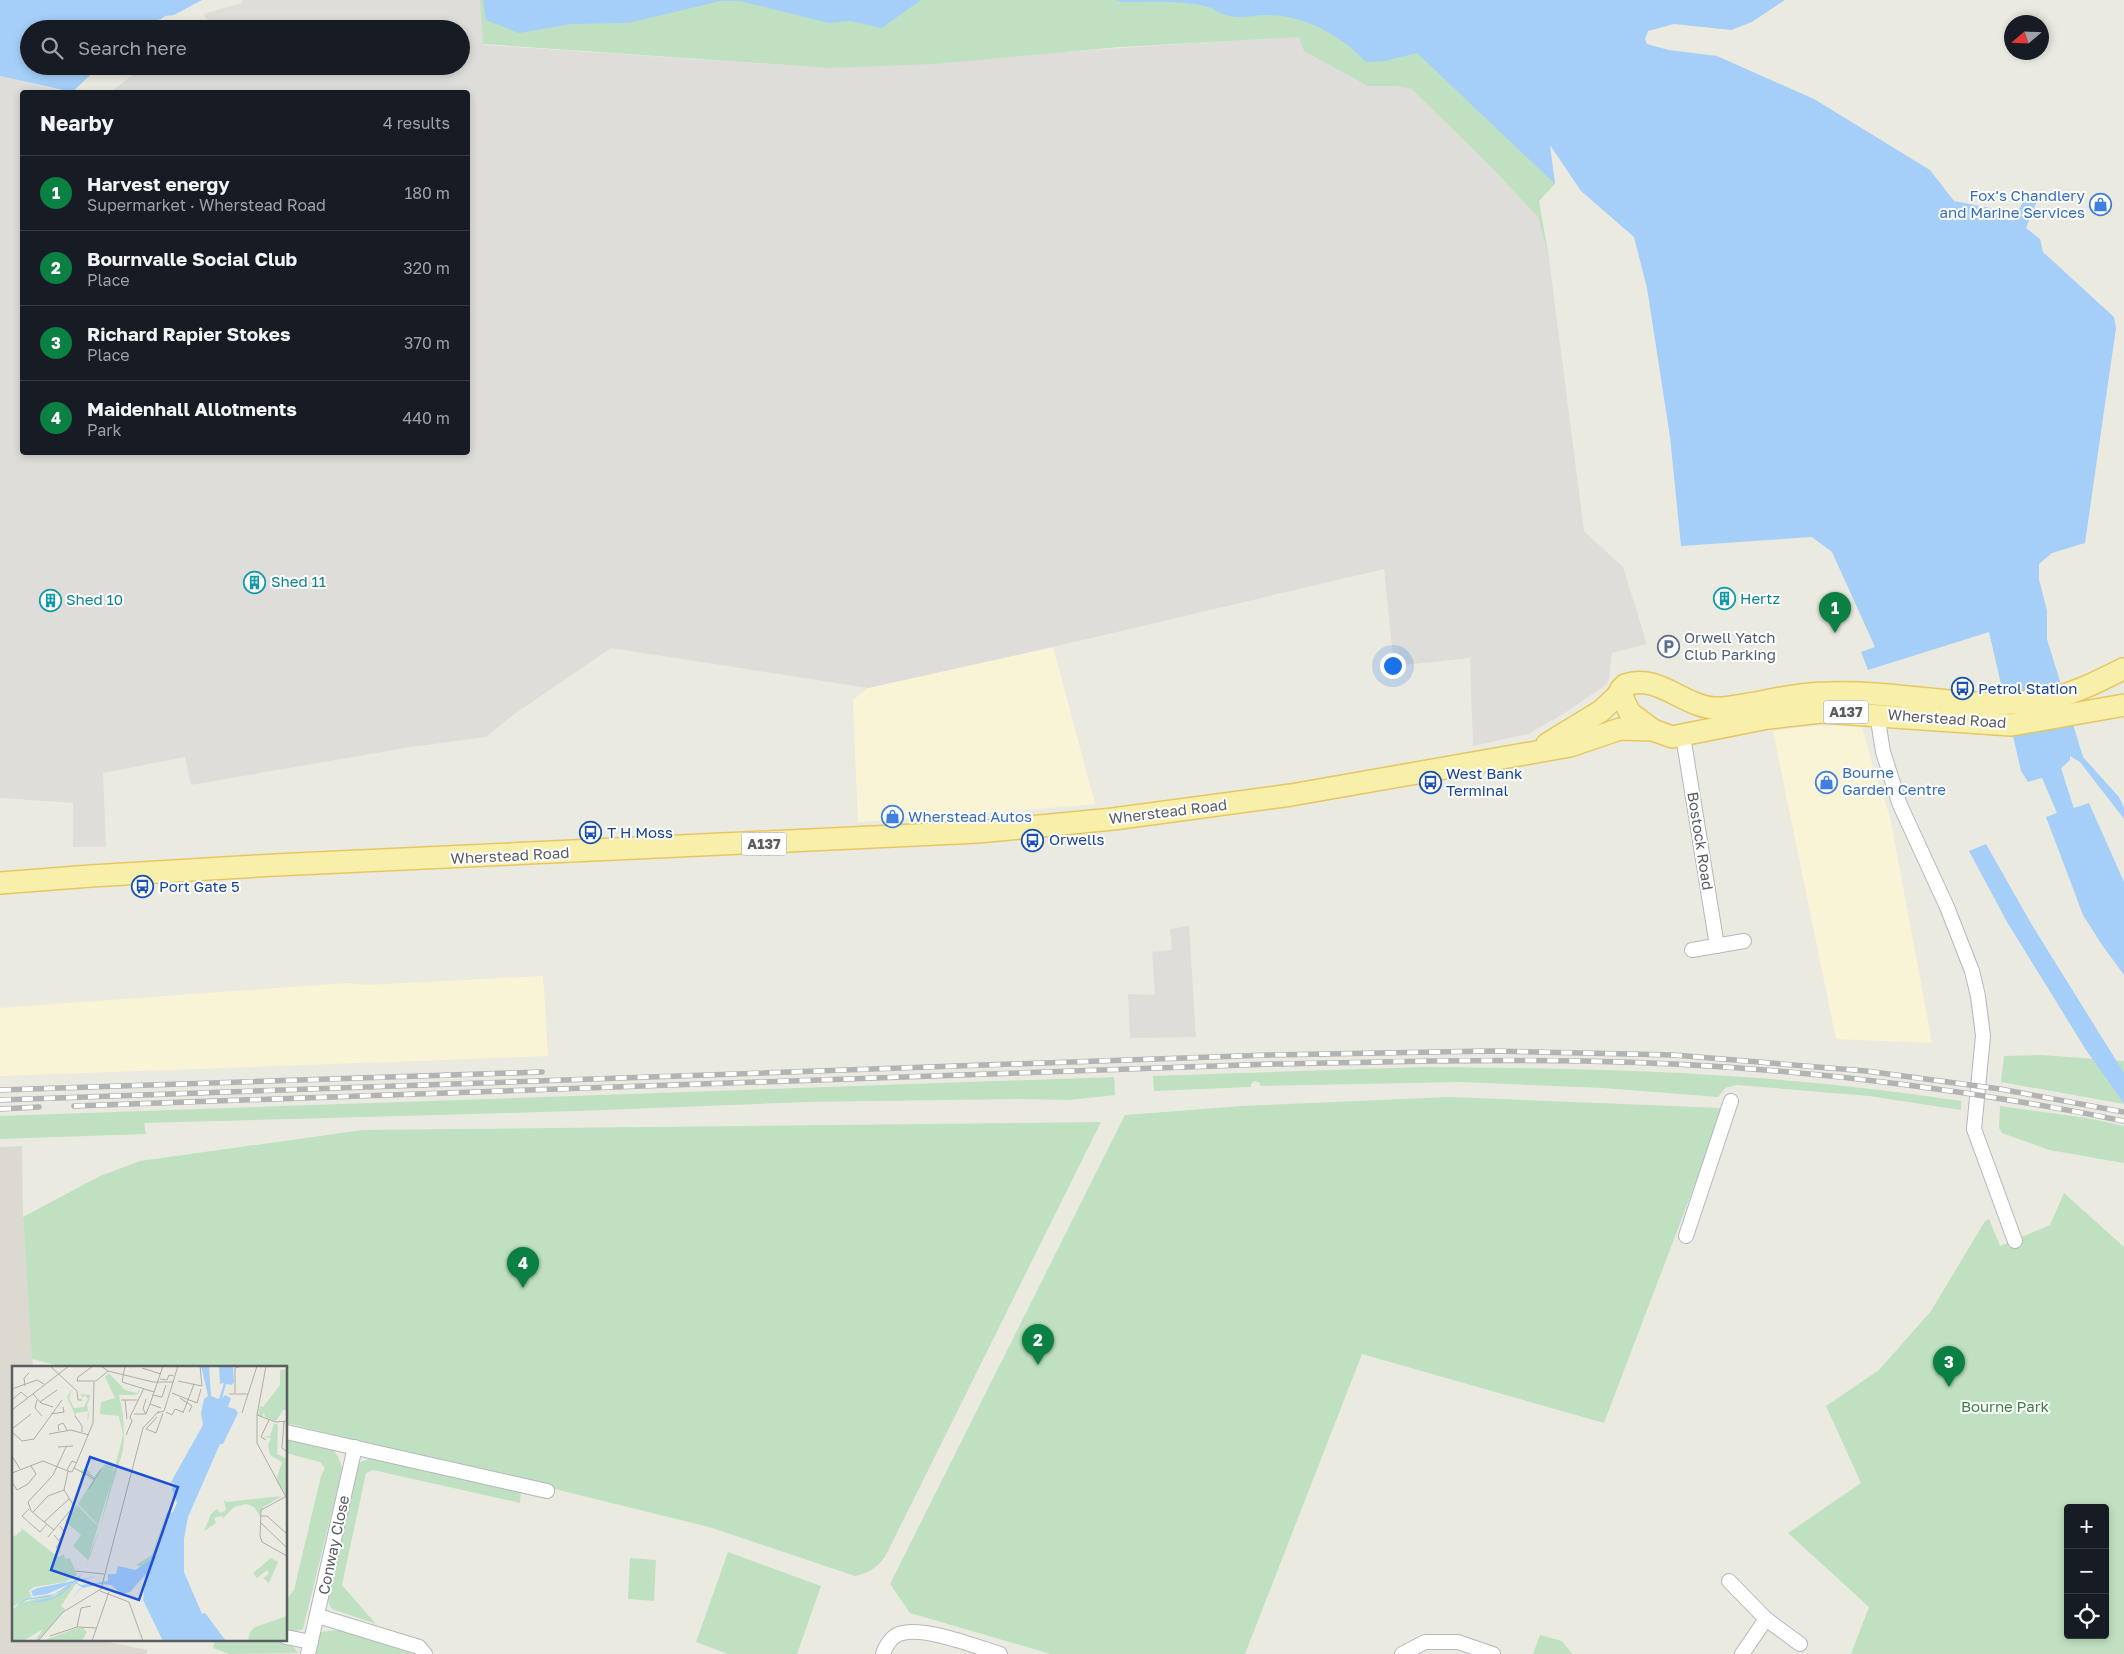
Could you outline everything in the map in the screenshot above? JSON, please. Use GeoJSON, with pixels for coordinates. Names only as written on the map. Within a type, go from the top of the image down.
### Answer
{"type":"FeatureCollection","features":[{"type":"Feature","properties":{"kind":"main road","name":"Wherstead Road"},"geometry":{"type":"LineString","coordinates":[[2124,669],[2122,679],[2124,689]]}},
{"type":"Feature","properties":{"kind":"main road","name":"Wherstead Road"},"geometry":{"type":"LineString","coordinates":[[1524,755],[1549,744],[1587,720],[1611,702],[1625,685],[1636,682],[1653,684],[1695,703],[1714,708],[1828,692],[1886,693],[2006,704],[2053,698],[2073,692],[2124,669]]}},
{"type":"Feature","properties":{"kind":"main road","name":"Wherstead Road"},"geometry":{"type":"LineString","coordinates":[[1621,689],[1630,713],[1653,730],[1672,737],[1783,715],[1821,712],[1877,714],[2011,725],[2124,705]]}},
{"type":"Feature","properties":{"kind":"main road","name":"Wherstead Road"},"geometry":{"type":"LineString","coordinates":[[0,883],[255,866],[978,832],[1113,819],[1291,795],[1570,746],[1620,729],[1653,730]]}},
{"type":"Feature","properties":{"kind":"street"},"geometry":{"type":"LineString","coordinates":[[1877,714],[1883,752],[1900,805],[1947,907],[1972,971],[1978,996],[1983,1036],[1974,1129],[2015,1241]]}},
{"type":"Feature","properties":{"kind":"street","name":"Bostock Road"},"geometry":{"type":"LineString","coordinates":[[1683,736],[1717,946]]}},
{"type":"Feature","properties":{"kind":"street"},"geometry":{"type":"LineString","coordinates":[[1692,950],[1744,942]]}},
{"type":"Feature","properties":{"kind":"street"},"geometry":{"type":"LineString","coordinates":[[1686,1236],[1731,1100]]}},
{"type":"Feature","properties":{"kind":"street"},"geometry":{"type":"LineString","coordinates":[[288,1432],[547,1491]]}},
{"type":"Feature","properties":{"kind":"street","name":"Conway Close"},"geometry":{"type":"LineString","coordinates":[[288,1638],[310,1648],[355,1447]]}},
{"type":"Feature","properties":{"kind":"street"},"geometry":{"type":"LineString","coordinates":[[1729,1582],[1766,1619],[1800,1644]]}},
{"type":"Feature","properties":{"kind":"street"},"geometry":{"type":"LineString","coordinates":[[318,1616],[419,1648],[425,1654]]}},
{"type":"Feature","properties":{"kind":"street"},"geometry":{"type":"LineString","coordinates":[[1742,1654],[1766,1619]]}},
{"type":"Feature","properties":{"kind":"street"},"geometry":{"type":"LineString","coordinates":[[883,1654],[885,1646],[898,1634],[918,1632],[951,1638],[1000,1654]]}},
{"type":"Feature","properties":{"kind":"street"},"geometry":{"type":"LineString","coordinates":[[1402,1654],[1425,1642],[1458,1642],[1493,1654]]}},
{"type":"Feature","properties":{"kind":"shaded area"},"geometry":{"type":"Polygon","coordinates":[[[242,0],[480,0],[484,45],[829,68],[1299,36],[1417,85],[1536,199],[1549,258],[1584,531],[1623,567],[1647,644],[1612,653],[1609,679],[1606,685],[1563,714],[1528,734],[1473,746],[1470,658],[1394,666],[1384,569],[1053,647],[868,688],[611,648],[513,715],[486,737],[411,747],[191,785],[185,757],[103,773],[106,847],[73,847],[73,803],[0,798],[0,76],[59,90],[20,90],[20,455],[470,455],[470,90],[113,90],[133,75],[470,75],[470,20],[207,20],[203,14],[242,3],[242,0]]]}},
{"type":"Feature","properties":{"kind":"shaded area"},"geometry":{"type":"Polygon","coordinates":[[[1053,647],[1095,804],[858,822],[853,700],[868,688],[1053,647]]]}},
{"type":"Feature","properties":{"kind":"shaded area"},"geometry":{"type":"Polygon","coordinates":[[[1862,726],[1872,764],[1890,817],[1932,1043],[1836,1039],[1773,731],[1801,727],[1862,726]]]}},
{"type":"Feature","properties":{"kind":"shaded area"},"geometry":{"type":"Polygon","coordinates":[[[1189,926],[1196,1037],[1130,1038],[1128,994],[1155,995],[1152,952],[1172,950],[1170,929],[1189,926]]]}},
{"type":"Feature","properties":{"kind":"shaded area"},"geometry":{"type":"Polygon","coordinates":[[[543,976],[548,1056],[0,1076],[0,1008],[348,983],[366,985],[543,976]]]}},
{"type":"Feature","properties":{"kind":"shaded area"},"geometry":{"type":"Polygon","coordinates":[[[22,1146],[23,1217],[33,1366],[12,1366],[12,1642],[108,1642],[147,1650],[147,1654],[0,1654],[0,1147],[22,1146]]]}},
{"type":"Feature","properties":{"kind":"green space"},"geometry":{"type":"Polygon","coordinates":[[[480,0],[1254,0],[1398,36],[1549,144],[1555,184],[1539,201],[1549,258],[1538,217],[1496,172],[1412,89],[1397,86],[1368,86],[1304,51],[1299,37],[1120,47],[934,64],[829,68],[483,44],[480,0]]]}},
{"type":"Feature","properties":{"kind":"green space"},"geometry":{"type":"Polygon","coordinates":[[[2042,1055],[2124,1061],[2124,1104],[2001,1082],[2004,1056],[2042,1055]]]}},
{"type":"Feature","properties":{"kind":"green space"},"geometry":{"type":"Polygon","coordinates":[[[1423,1067],[1625,1071],[1759,1078],[1826,1084],[1961,1101],[1961,1110],[1869,1096],[1737,1085],[1725,1088],[1718,1097],[1603,1088],[1461,1082],[1260,1086],[1260,1083],[1255,1081],[1251,1084],[1251,1087],[1154,1091],[1153,1076],[1423,1067]]]}},
{"type":"Feature","properties":{"kind":"green space"},"geometry":{"type":"Polygon","coordinates":[[[1114,1077],[1115,1095],[1070,1100],[805,1102],[578,1111],[144,1123],[146,1134],[0,1139],[0,1116],[1114,1077]]]}},
{"type":"Feature","properties":{"kind":"green space"},"geometry":{"type":"Polygon","coordinates":[[[1449,1097],[1722,1108],[1604,1423],[1362,1354],[1245,1654],[1051,1654],[910,1613],[890,1584],[1125,1115],[1242,1106],[1449,1097]]]}},
{"type":"Feature","properties":{"kind":"green space"},"geometry":{"type":"Polygon","coordinates":[[[2000,1106],[2087,1118],[2124,1126],[2124,1163],[2049,1150],[2002,1133],[1999,1128],[2000,1106]]]}},
{"type":"Feature","properties":{"kind":"green space"},"geometry":{"type":"Polygon","coordinates":[[[1101,1122],[885,1557],[872,1570],[855,1576],[709,1527],[288,1423],[288,1366],[59,1366],[32,1359],[23,1217],[100,1176],[140,1161],[363,1130],[1101,1122]]]}},
{"type":"Feature","properties":{"kind":"green space","name":"Bourne Park"},"geometry":{"type":"Polygon","coordinates":[[[2064,1193],[2124,1247],[2124,1654],[1851,1654],[1869,1607],[1788,1533],[1861,1483],[1826,1406],[1879,1370],[1931,1311],[1985,1221],[1989,1219],[2000,1246],[2050,1225],[2064,1193]]]}},
{"type":"Feature","properties":{"kind":"green space"},"geometry":{"type":"Polygon","coordinates":[[[288,1435],[322,1443],[329,1447],[335,1452],[342,1470],[303,1629],[294,1632],[288,1630],[288,1598],[294,1590],[321,1476],[325,1468],[320,1462],[288,1454],[288,1435]]]}},
{"type":"Feature","properties":{"kind":"green space"},"geometry":{"type":"Polygon","coordinates":[[[373,1458],[521,1491],[520,1503],[373,1470],[366,1473],[342,1585],[376,1624],[332,1609],[326,1598],[355,1468],[362,1461],[373,1458]]]}},
{"type":"Feature","properties":{"kind":"green space"},"geometry":{"type":"Polygon","coordinates":[[[728,1552],[821,1586],[797,1654],[728,1654],[696,1642],[728,1552]]]}},
{"type":"Feature","properties":{"kind":"green space"},"geometry":{"type":"Polygon","coordinates":[[[630,1558],[656,1560],[654,1601],[628,1599],[630,1558]]]}},
{"type":"Feature","properties":{"kind":"green space"},"geometry":{"type":"Polygon","coordinates":[[[339,1630],[414,1654],[314,1654],[317,1637],[320,1632],[339,1630]]]}},
{"type":"Feature","properties":{"kind":"green space"},"geometry":{"type":"Polygon","coordinates":[[[1540,1635],[1562,1641],[1572,1654],[1533,1654],[1540,1635]]]}},
{"type":"Feature","properties":{"kind":"green space"},"geometry":{"type":"Polygon","coordinates":[[[214,1642],[282,1642],[290,1644],[299,1653],[229,1654],[213,1648],[214,1642]]]}},
{"type":"Feature","properties":{"kind":"water"},"geometry":{"type":"Polygon","coordinates":[[[0,0],[202,0],[174,15],[165,16],[157,20],[20,20],[20,75],[90,75],[74,90],[63,90],[0,76],[0,0]]]}},
{"type":"Feature","properties":{"kind":"water"},"geometry":{"type":"Polygon","coordinates":[[[483,0],[921,0],[882,28],[850,21],[829,23],[740,1],[720,1],[629,23],[571,24],[519,33],[486,20],[483,0]]]}},
{"type":"Feature","properties":{"kind":"water"},"geometry":{"type":"Polygon","coordinates":[[[1116,0],[1785,0],[1752,22],[1731,30],[1674,24],[1648,31],[1645,39],[1647,44],[1669,50],[1717,56],[1814,99],[1930,170],[1954,201],[1995,209],[2013,221],[2026,196],[2037,201],[2026,228],[2040,239],[2043,252],[2114,317],[2116,328],[2085,543],[2052,553],[2039,564],[2039,579],[2047,611],[2047,639],[2083,757],[2119,797],[2124,808],[2124,819],[2080,762],[2070,756],[2070,760],[2057,772],[2071,809],[2089,803],[2124,882],[2124,975],[2083,915],[2046,817],[2057,813],[2042,778],[2028,782],[2021,771],[1989,632],[1868,670],[1861,652],[1875,647],[1832,552],[1812,537],[1681,546],[1670,437],[1647,288],[1634,237],[1581,191],[1550,145],[1555,184],[1417,53],[1385,61],[1366,62],[1333,35],[1306,22],[1292,18],[1264,15],[1236,17],[1209,7],[1188,3],[1122,2],[1116,0]]]}},
{"type":"Feature","properties":{"kind":"water"},"geometry":{"type":"Polygon","coordinates":[[[1986,844],[2032,925],[2124,1073],[2124,1103],[2086,1050],[2007,922],[1969,851],[1986,844]]]}},
{"type":"Feature","properties":{"kind":"waterway"},"geometry":{"type":"LineString","coordinates":[[2058,767],[2073,814]]}},
{"type":"Feature","properties":{"kind":"railway"},"geometry":{"type":"LineString","coordinates":[[0,1100],[1268,1055],[1490,1051],[1674,1055],[1866,1071],[2000,1089],[2124,1112]]}},
{"type":"Feature","properties":{"kind":"railway"},"geometry":{"type":"LineString","coordinates":[[74,1106],[1272,1064],[1543,1060],[1718,1067],[1855,1079],[1990,1097],[2124,1121]]}},
{"type":"Feature","properties":{"kind":"railway"},"geometry":{"type":"LineString","coordinates":[[0,1090],[542,1072]]}},
{"type":"Feature","properties":{"kind":"railway"},"geometry":{"type":"LineString","coordinates":[[0,1109],[39,1107]]}},
{"type":"Feature","properties":{"kind":"place","name":"Fox's Chandlery and Marine Services"},"geometry":{"type":"Point","coordinates":[2101,205]}},
{"type":"Feature","properties":{"kind":"place","name":"Shed 11"},"geometry":{"type":"Point","coordinates":[255,582]}},
{"type":"Feature","properties":{"kind":"place","name":"Hertz"},"geometry":{"type":"Point","coordinates":[1724,599]}},
{"type":"Feature","properties":{"kind":"place","name":"Shed 10"},"geometry":{"type":"Point","coordinates":[50,600]}},
{"type":"Feature","properties":{"kind":"place","name":"Harvest energy"},"geometry":{"type":"Point","coordinates":[1835,633]}},
{"type":"Feature","properties":{"kind":"place","name":"Orwell Yatch Club Parking"},"geometry":{"type":"Point","coordinates":[1668,647]}},
{"type":"Feature","properties":{"kind":"place","name":"Petrol Station"},"geometry":{"type":"Point","coordinates":[1962,689]}},
{"type":"Feature","properties":{"kind":"place","name":"Bourne Garden Centre"},"geometry":{"type":"Point","coordinates":[1826,782]}},
{"type":"Feature","properties":{"kind":"place","name":"West Bank Terminal"},"geometry":{"type":"Point","coordinates":[1430,783]}},
{"type":"Feature","properties":{"kind":"place","name":"Wherstead Autos"},"geometry":{"type":"Point","coordinates":[892,817]}},
{"type":"Feature","properties":{"kind":"place","name":"T H Moss"},"geometry":{"type":"Point","coordinates":[591,833]}},
{"type":"Feature","properties":{"kind":"place","name":"Orwells"},"geometry":{"type":"Point","coordinates":[1033,840]}},
{"type":"Feature","properties":{"kind":"place","name":"Port Gate 5"},"geometry":{"type":"Point","coordinates":[143,887]}},
{"type":"Feature","properties":{"kind":"place","name":"Maidenhall Allotments"},"geometry":{"type":"Point","coordinates":[523,1288]}},
{"type":"Feature","properties":{"kind":"place","name":"Bournvalle Social Club"},"geometry":{"type":"Point","coordinates":[1038,1365]}},
{"type":"Feature","properties":{"kind":"place","name":"Richard Rapier Stokes"},"geometry":{"type":"Point","coordinates":[1949,1387]}}]}
